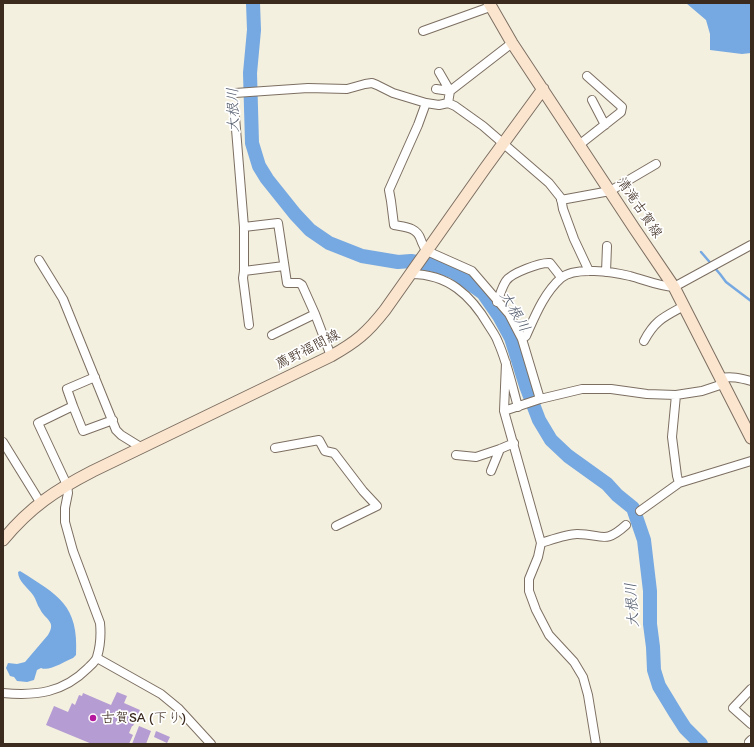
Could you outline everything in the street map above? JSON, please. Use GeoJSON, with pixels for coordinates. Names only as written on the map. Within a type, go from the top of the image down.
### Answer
{"type":"FeatureCollection","features":[{"type":"Feature","properties":{"kind":"main road","name":"清滝古賀線"},"geometry":{"type":"LineString","coordinates":[[490,5],[512,43],[674,287],[751,438]]}},
{"type":"Feature","properties":{"kind":"main road","name":"薦野福間線"},"geometry":{"type":"LineString","coordinates":[[3,540],[21,519],[40,502],[67,484],[331,356],[352,345],[364,335],[374,324],[411,274],[543,89]]}},
{"type":"Feature","properties":{"kind":"street"},"geometry":{"type":"LineString","coordinates":[[423,31],[490,5]]}},
{"type":"Feature","properties":{"kind":"street"},"geometry":{"type":"LineString","coordinates":[[436,89],[450,91],[512,43]]}},
{"type":"Feature","properties":{"kind":"street"},"geometry":{"type":"LineString","coordinates":[[439,72],[450,91],[448,103]]}},
{"type":"Feature","properties":{"kind":"street"},"geometry":{"type":"LineString","coordinates":[[579,145],[621,112],[622,107],[587,76]]}},
{"type":"Feature","properties":{"kind":"street"},"geometry":{"type":"LineString","coordinates":[[235,93],[308,88],[347,89],[372,83],[378,84],[393,93],[426,103],[439,105],[448,103],[455,106],[504,144],[549,183],[561,200],[574,239],[589,271]]}},
{"type":"Feature","properties":{"kind":"street"},"geometry":{"type":"LineString","coordinates":[[592,100],[605,125]]}},
{"type":"Feature","properties":{"kind":"street"},"geometry":{"type":"LineString","coordinates":[[426,103],[389,190],[394,225],[410,228],[417,232],[421,239],[425,254],[472,271],[497,302],[509,314],[522,339],[540,399]]}},
{"type":"Feature","properties":{"kind":"street"},"geometry":{"type":"LineString","coordinates":[[235,117],[244,227],[243,278],[249,325]]}},
{"type":"Feature","properties":{"kind":"street"},"geometry":{"type":"LineString","coordinates":[[561,200],[610,191],[656,164]]}},
{"type":"Feature","properties":{"kind":"street"},"geometry":{"type":"LineString","coordinates":[[244,227],[278,223],[287,283],[299,283],[302,285],[331,356]]}},
{"type":"Feature","properties":{"kind":"street"},"geometry":{"type":"LineString","coordinates":[[522,339],[526,336],[540,304],[561,277],[569,274],[589,271],[606,272],[632,276],[663,286],[674,287],[751,245]]}},
{"type":"Feature","properties":{"kind":"street"},"geometry":{"type":"LineString","coordinates":[[606,272],[607,246]]}},
{"type":"Feature","properties":{"kind":"street"},"geometry":{"type":"LineString","coordinates":[[39,260],[63,299],[116,430],[121,435],[142,448]]}},
{"type":"Feature","properties":{"kind":"street"},"geometry":{"type":"LineString","coordinates":[[497,302],[506,280],[540,264],[550,263],[561,277]]}},
{"type":"Feature","properties":{"kind":"street"},"geometry":{"type":"LineString","coordinates":[[244,272],[284,266]]}},
{"type":"Feature","properties":{"kind":"street"},"geometry":{"type":"LineString","coordinates":[[411,274],[438,278],[453,284],[476,305],[495,336],[506,363],[518,407]]}},
{"type":"Feature","properties":{"kind":"street"},"geometry":{"type":"LineString","coordinates":[[644,341],[654,324],[663,317],[684,306]]}},
{"type":"Feature","properties":{"kind":"street"},"geometry":{"type":"LineString","coordinates":[[272,335],[315,314]]}},
{"type":"Feature","properties":{"kind":"street"},"geometry":{"type":"LineString","coordinates":[[506,363],[504,411],[514,442],[541,543],[538,557],[529,579],[529,591],[536,610],[549,635],[574,662],[583,677],[588,695],[596,744]]}},
{"type":"Feature","properties":{"kind":"street"},"geometry":{"type":"LineString","coordinates":[[504,411],[540,399],[582,389],[611,389],[647,394],[676,395],[702,391],[722,381],[728,376],[751,381]]}},
{"type":"Feature","properties":{"kind":"street"},"geometry":{"type":"LineString","coordinates":[[95,377],[67,390],[83,431],[113,420]]}},
{"type":"Feature","properties":{"kind":"street"},"geometry":{"type":"LineString","coordinates":[[676,395],[672,437],[679,483]]}},
{"type":"Feature","properties":{"kind":"street"},"geometry":{"type":"LineString","coordinates":[[3,693],[21,695],[33,694],[60,688],[77,678],[97,658],[101,631],[100,623],[73,551],[65,522],[65,508],[68,493],[67,484],[38,423],[73,406]]}},
{"type":"Feature","properties":{"kind":"street"},"geometry":{"type":"LineString","coordinates":[[275,448],[319,440],[325,451],[334,453],[363,491],[378,506],[336,526]]}},
{"type":"Feature","properties":{"kind":"street"},"geometry":{"type":"LineString","coordinates":[[3,442],[40,502]]}},
{"type":"Feature","properties":{"kind":"street"},"geometry":{"type":"LineString","coordinates":[[456,455],[476,457],[500,450],[514,442]]}},
{"type":"Feature","properties":{"kind":"street"},"geometry":{"type":"LineString","coordinates":[[491,471],[500,450]]}},
{"type":"Feature","properties":{"kind":"street"},"geometry":{"type":"LineString","coordinates":[[640,511],[679,483],[751,461]]}},
{"type":"Feature","properties":{"kind":"street"},"geometry":{"type":"LineString","coordinates":[[541,543],[576,534],[608,538],[616,534],[626,525]]}},
{"type":"Feature","properties":{"kind":"street"},"geometry":{"type":"LineString","coordinates":[[97,658],[161,694],[178,708],[211,744]]}},
{"type":"Feature","properties":{"kind":"street"},"geometry":{"type":"LineString","coordinates":[[751,689],[733,708],[751,724]]}},
{"type":"Feature","properties":{"kind":"street"},"geometry":{"type":"LineString","coordinates":[[751,740],[749,742],[751,744]]}},
{"type":"Feature","properties":{"kind":"water"},"geometry":{"type":"Polygon","coordinates":[[[686,3],[751,3],[751,53],[742,54],[710,50],[710,34],[706,20],[686,3]]]}},
{"type":"Feature","properties":{"kind":"water"},"geometry":{"type":"Polygon","coordinates":[[[20,571],[45,587],[63,603],[70,613],[74,624],[76,638],[76,655],[73,658],[48,669],[41,668],[37,670],[34,680],[27,682],[17,681],[14,677],[10,676],[6,668],[8,663],[17,664],[25,662],[48,635],[51,624],[42,613],[35,598],[18,575],[18,572],[20,571]]]}},
{"type":"Feature","properties":{"kind":"building","name":"古賀SA (下り)"},"geometry":{"type":"Polygon","coordinates":[[[117,692],[127,696],[124,703],[140,710],[129,733],[133,735],[129,744],[92,744],[46,725],[54,706],[68,712],[72,703],[75,705],[79,695],[82,696],[83,693],[111,705],[117,692]]]}},
{"type":"Feature","properties":{"kind":"building"},"geometry":{"type":"Polygon","coordinates":[[[139,726],[151,731],[146,744],[132,744],[139,726]]]}},
{"type":"Feature","properties":{"kind":"building"},"geometry":{"type":"Polygon","coordinates":[[[156,731],[170,737],[167,743],[154,737],[156,731]]]}},
{"type":"Feature","properties":{"kind":"waterway","name":"大根川"},"geometry":{"type":"LineString","coordinates":[[253,3],[254,30],[250,73],[252,143],[259,166],[267,179],[295,214],[310,230],[329,243],[362,256],[398,262],[411,261],[434,265],[454,272],[483,293],[499,316],[511,338],[526,386],[539,420],[551,440],[568,456],[607,484],[617,495],[633,508],[644,540],[650,591],[650,624],[654,670],[659,686],[676,714],[685,728],[701,744]]}},
{"type":"Feature","properties":{"kind":"waterway"},"geometry":{"type":"LineString","coordinates":[[701,252],[726,282],[751,301]]}},
{"type":"Feature","properties":{"kind":"place","name":"古賀SA (下り)"},"geometry":{"type":"Point","coordinates":[93,718]}}]}
